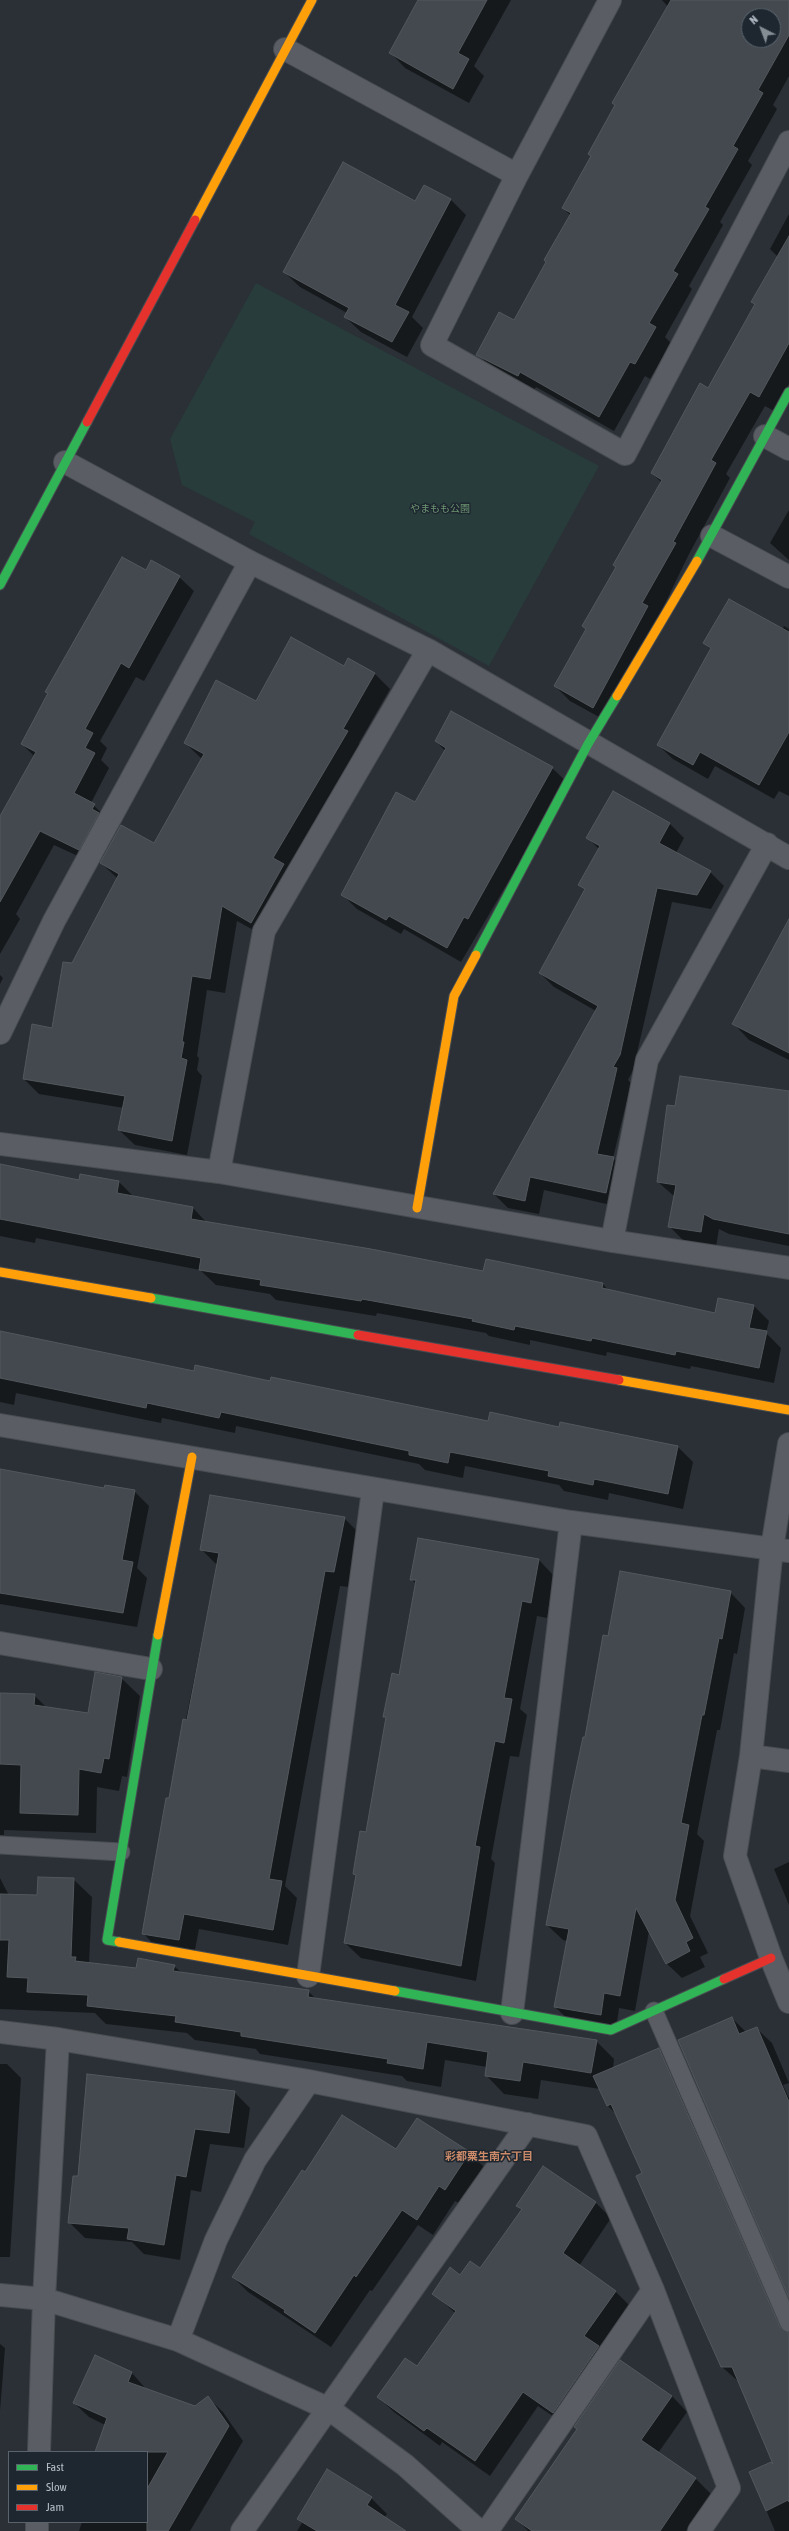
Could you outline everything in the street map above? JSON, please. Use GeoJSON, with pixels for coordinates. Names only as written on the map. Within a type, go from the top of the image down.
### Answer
{"type":"FeatureCollection","features":[{"type":"Feature","properties":{"kind":"street"},"geometry":{"type":"LineString","coordinates":[[0,585],[312,0]]}},
{"type":"Feature","properties":{"kind":"street"},"geometry":{"type":"LineString","coordinates":[[610,0],[517,175],[432,345],[625,454],[789,142]]}},
{"type":"Feature","properties":{"kind":"street"},"geometry":{"type":"LineString","coordinates":[[285,49],[517,175]]}},
{"type":"Feature","properties":{"kind":"street"},"geometry":{"type":"LineString","coordinates":[[417,1208],[454,996],[588,744],[712,536],[789,392]]}},
{"type":"Feature","properties":{"kind":"street"},"geometry":{"type":"LineString","coordinates":[[765,436],[789,449]]}},
{"type":"Feature","properties":{"kind":"street"},"geometry":{"type":"LineString","coordinates":[[65,462],[250,562],[428,650],[588,744],[767,844],[789,858]]}},
{"type":"Feature","properties":{"kind":"street"},"geometry":{"type":"LineString","coordinates":[[712,536],[789,577]]}},
{"type":"Feature","properties":{"kind":"street"},"geometry":{"type":"LineString","coordinates":[[0,1033],[54,921],[250,562]]}},
{"type":"Feature","properties":{"kind":"street"},"geometry":{"type":"LineString","coordinates":[[219,1172],[264,930],[428,650]]}},
{"type":"Feature","properties":{"kind":"street"},"geometry":{"type":"LineString","coordinates":[[612,1241],[647,1060],[767,844]]}},
{"type":"Feature","properties":{"kind":"street"},"geometry":{"type":"LineString","coordinates":[[0,1144],[219,1172],[417,1208],[612,1241],[789,1268]]}},
{"type":"Feature","properties":{"kind":"street"},"geometry":{"type":"LineString","coordinates":[[0,1272],[789,1410]]}},
{"type":"Feature","properties":{"kind":"street"},"geometry":{"type":"LineString","coordinates":[[0,1425],[192,1457],[373,1490],[571,1522],[781,1550]]}},
{"type":"Feature","properties":{"kind":"street"},"geometry":{"type":"LineString","coordinates":[[789,1444],[781,1550],[735,1856],[771,1958],[789,2002]]}},
{"type":"Feature","properties":{"kind":"street"},"geometry":{"type":"LineString","coordinates":[[192,1457],[151,1669],[107,1940],[611,2030],[771,1958]]}},
{"type":"Feature","properties":{"kind":"street"},"geometry":{"type":"LineString","coordinates":[[308,1976],[373,1490]]}},
{"type":"Feature","properties":{"kind":"street"},"geometry":{"type":"LineString","coordinates":[[512,2012],[571,1522]]}},
{"type":"Feature","properties":{"kind":"street"},"geometry":{"type":"LineString","coordinates":[[0,1643],[151,1669]]}},
{"type":"Feature","properties":{"kind":"street"},"geometry":{"type":"LineString","coordinates":[[751,1756],[789,1761]]}},
{"type":"Feature","properties":{"kind":"street"},"geometry":{"type":"LineString","coordinates":[[0,2032],[58,2039],[309,2081],[586,2136],[653,2290],[729,2488],[700,2531]]}},
{"type":"Feature","properties":{"kind":"street"},"geometry":{"type":"LineString","coordinates":[[39,2451],[44,2299],[58,2039]]}},
{"type":"Feature","properties":{"kind":"street"},"geometry":{"type":"LineString","coordinates":[[178,2340],[216,2240],[255,2160],[309,2081]]}},
{"type":"Feature","properties":{"kind":"street"},"geometry":{"type":"LineString","coordinates":[[242,2531],[528,2124]]}},
{"type":"Feature","properties":{"kind":"street"},"geometry":{"type":"LineString","coordinates":[[488,2531],[653,2290]]}},
{"type":"Feature","properties":{"kind":"street"},"geometry":{"type":"LineString","coordinates":[[0,2295],[44,2299],[178,2340],[329,2409],[405,2465],[479,2531]]}},
{"type":"Feature","properties":{"kind":"lane"},"geometry":{"type":"LineString","coordinates":[[0,1845],[121,1852]]}},
{"type":"Feature","properties":{"kind":"lane"},"geometry":{"type":"LineString","coordinates":[[654,2011],[789,2323]]}},
{"type":"Feature","properties":{"kind":"green space","name":"やまもも公園"},"geometry":{"type":"Polygon","coordinates":[[[256,283],[599,466],[489,666],[249,534],[255,522],[182,485],[170,439],[256,283]]]}},
{"type":"Feature","properties":{"kind":"building"},"geometry":{"type":"Polygon","coordinates":[[[418,0],[487,0],[458,53],[469,59],[453,89],[389,53],[418,0]]]}},
{"type":"Feature","properties":{"kind":"building"},"geometry":{"type":"Polygon","coordinates":[[[671,0],[789,0],[789,35],[758,90],[763,93],[733,146],[738,149],[705,207],[709,209],[673,271],[678,274],[649,323],[656,327],[635,364],[630,362],[599,417],[520,372],[518,376],[476,355],[499,312],[514,320],[546,262],[544,260],[571,213],[562,208],[591,156],[588,154],[615,105],[612,103],[671,0]]]}},
{"type":"Feature","properties":{"kind":"building"},"geometry":{"type":"Polygon","coordinates":[[[343,162],[415,201],[424,185],[451,199],[395,305],[409,312],[392,342],[344,317],[349,308],[283,272],[343,162]]]}},
{"type":"Feature","properties":{"kind":"building"},"geometry":{"type":"Polygon","coordinates":[[[789,236],[789,343],[759,397],[750,392],[711,460],[716,463],[673,542],[676,543],[642,603],[648,606],[593,708],[554,686],[586,629],[582,626],[616,567],[613,565],[662,480],[651,473],[700,383],[708,388],[755,304],[751,302],[789,236]]]}},
{"type":"Feature","properties":{"kind":"building"},"geometry":{"type":"Polygon","coordinates":[[[122,557],[146,570],[151,560],[180,576],[129,668],[121,663],[85,729],[93,733],[85,748],[95,753],[74,793],[95,804],[92,809],[99,813],[79,850],[40,831],[0,902],[0,816],[36,752],[21,744],[48,693],[45,692],[122,557]]]}},
{"type":"Feature","properties":{"kind":"building"},"geometry":{"type":"Polygon","coordinates":[[[729,599],[789,632],[789,732],[759,785],[700,752],[693,765],[657,745],[711,648],[703,643],[729,599]]]}},
{"type":"Feature","properties":{"kind":"building"},"geometry":{"type":"Polygon","coordinates":[[[291,637],[344,666],[348,658],[375,673],[343,729],[348,731],[273,858],[284,864],[251,923],[222,906],[210,979],[192,976],[181,1058],[187,1060],[172,1141],[118,1130],[125,1096],[23,1079],[32,1024],[52,1028],[63,962],[72,963],[119,874],[100,863],[121,825],[154,843],[204,754],[184,743],[216,680],[256,701],[291,637]]]}},
{"type":"Feature","properties":{"kind":"building"},"geometry":{"type":"Polygon","coordinates":[[[451,711],[553,767],[468,919],[464,917],[447,948],[389,916],[386,920],[341,895],[396,792],[415,802],[446,748],[435,741],[451,711]]]}},
{"type":"Feature","properties":{"kind":"building"},"geometry":{"type":"Polygon","coordinates":[[[613,791],[670,823],[659,843],[711,871],[697,895],[657,888],[620,1055],[613,1067],[617,1068],[597,1154],[614,1157],[606,1193],[530,1177],[525,1201],[493,1194],[598,1006],[539,973],[585,889],[578,885],[600,846],[586,838],[613,791]]]}},
{"type":"Feature","properties":{"kind":"building"},"geometry":{"type":"Polygon","coordinates":[[[789,919],[789,1053],[732,1024],[789,919]]]}},
{"type":"Feature","properties":{"kind":"building"},"geometry":{"type":"Polygon","coordinates":[[[680,1076],[789,1091],[789,1234],[713,1219],[704,1214],[701,1232],[668,1227],[676,1185],[657,1182],[667,1105],[675,1106],[680,1076]]]}},
{"type":"Feature","properties":{"kind":"building"},"geometry":{"type":"Polygon","coordinates":[[[0,1164],[79,1180],[80,1174],[119,1181],[117,1193],[193,1207],[191,1219],[371,1249],[483,1271],[486,1259],[603,1283],[602,1288],[715,1313],[718,1298],[754,1305],[749,1328],[767,1331],[759,1368],[676,1351],[675,1355],[592,1338],[591,1341],[515,1326],[514,1330],[472,1321],[473,1319],[362,1299],[361,1301],[260,1285],[261,1280],[199,1270],[201,1258],[0,1219],[0,1164]]]}},
{"type":"Feature","properties":{"kind":"building"},"geometry":{"type":"Polygon","coordinates":[[[0,1331],[194,1371],[195,1365],[270,1381],[271,1377],[488,1421],[490,1412],[559,1427],[560,1422],[678,1446],[668,1494],[594,1479],[593,1485],[548,1476],[549,1471],[450,1452],[448,1463],[409,1455],[409,1451],[221,1412],[219,1418],[147,1403],[146,1408],[0,1378],[0,1331]]]}},
{"type":"Feature","properties":{"kind":"building"},"geometry":{"type":"Polygon","coordinates":[[[0,1469],[104,1488],[105,1485],[135,1490],[122,1560],[133,1562],[123,1613],[0,1593],[0,1469]]]}},
{"type":"Feature","properties":{"kind":"building"},"geometry":{"type":"Polygon","coordinates":[[[210,1495],[345,1517],[334,1572],[325,1571],[269,1879],[282,1881],[273,1930],[184,1914],[179,1940],[142,1934],[166,1798],[169,1798],[183,1719],[187,1720],[219,1553],[200,1550],[210,1495]]]}},
{"type":"Feature","properties":{"kind":"building"},"geometry":{"type":"Polygon","coordinates":[[[418,1538],[539,1559],[531,1603],[522,1601],[504,1698],[512,1699],[504,1743],[495,1741],[475,1846],[480,1847],[461,1966],[344,1943],[356,1875],[353,1874],[360,1831],[366,1832],[386,1717],[383,1717],[392,1673],[399,1675],[416,1580],[410,1580],[418,1538]]]}},
{"type":"Feature","properties":{"kind":"building"},"geometry":{"type":"Polygon","coordinates":[[[620,1571],[731,1591],[722,1639],[719,1638],[704,1715],[702,1715],[681,1823],[689,1825],[675,1900],[693,1938],[686,1942],[690,1951],[666,1964],[636,1908],[620,1996],[604,1993],[601,2015],[554,2007],[569,1929],[546,1925],[572,1789],[583,1737],[585,1737],[603,1635],[608,1636],[620,1571]]]}},
{"type":"Feature","properties":{"kind":"building"},"geometry":{"type":"Polygon","coordinates":[[[95,1672],[122,1677],[109,1759],[104,1758],[101,1773],[79,1769],[78,1815],[20,1813],[21,1765],[0,1764],[0,1693],[35,1694],[34,1705],[88,1713],[95,1672]]]}},
{"type":"Feature","properties":{"kind":"building"},"geometry":{"type":"Polygon","coordinates":[[[38,1877],[74,1878],[71,1957],[76,1957],[75,1961],[136,1968],[138,1958],[175,1965],[173,1971],[309,1990],[308,1997],[597,2040],[591,2073],[523,2062],[520,2081],[485,2076],[488,2052],[427,2042],[423,2069],[387,2063],[388,2059],[241,2036],[241,2032],[175,2022],[176,2016],[87,2006],[88,1995],[27,1992],[28,1978],[7,1977],[9,1940],[0,1940],[0,1894],[37,1895],[38,1877]]]}},
{"type":"Feature","properties":{"kind":"building"},"geometry":{"type":"Polygon","coordinates":[[[732,2017],[739,2034],[757,2027],[789,2102],[789,2298],[678,2040],[732,2017]]]}},
{"type":"Feature","properties":{"kind":"building"},"geometry":{"type":"Polygon","coordinates":[[[659,2048],[780,2327],[789,2333],[789,2502],[788,2500],[766,2511],[749,2472],[771,2462],[773,2464],[732,2367],[721,2367],[636,2176],[642,2173],[611,2104],[607,2106],[593,2076],[659,2048]]]}},
{"type":"Feature","properties":{"kind":"building"},"geometry":{"type":"Polygon","coordinates":[[[87,2074],[235,2091],[229,2133],[195,2129],[186,2177],[176,2175],[164,2245],[127,2239],[129,2228],[68,2223],[73,2176],[78,2176],[87,2074]]]}},
{"type":"Feature","properties":{"kind":"building"},"geometry":{"type":"Polygon","coordinates":[[[342,2115],[396,2149],[417,2118],[470,2152],[445,2190],[439,2186],[417,2220],[402,2210],[356,2277],[354,2275],[315,2333],[284,2312],[285,2310],[232,2277],[302,2170],[305,2172],[342,2115]]]}},
{"type":"Feature","properties":{"kind":"building"},"geometry":{"type":"Polygon","coordinates":[[[543,2166],[596,2202],[563,2253],[616,2291],[584,2336],[599,2346],[553,2413],[523,2392],[475,2461],[427,2428],[424,2431],[377,2397],[405,2358],[417,2366],[456,2311],[432,2294],[450,2267],[460,2275],[470,2261],[480,2268],[522,2209],[516,2206],[543,2166]]]}},
{"type":"Feature","properties":{"kind":"building"},"geometry":{"type":"Polygon","coordinates":[[[95,2355],[132,2372],[128,2382],[195,2406],[208,2396],[229,2426],[168,2531],[147,2531],[148,2487],[168,2452],[95,2451],[107,2418],[73,2403],[95,2355]]]}},
{"type":"Feature","properties":{"kind":"building"},"geometry":{"type":"Polygon","coordinates":[[[620,2360],[672,2396],[641,2440],[696,2478],[660,2531],[532,2531],[515,2519],[577,2429],[574,2427],[620,2360]]]}},
{"type":"Feature","properties":{"kind":"building"},"geometry":{"type":"Polygon","coordinates":[[[327,2469],[372,2497],[367,2505],[406,2531],[317,2531],[297,2519],[327,2469]]]}},
{"type":"Feature","properties":{"kind":"traffic: fast"},"geometry":{"type":"LineString","coordinates":[[697,561],[789,392]]}},
{"type":"Feature","properties":{"kind":"traffic: fast"},"geometry":{"type":"LineString","coordinates":[[0,585],[87,422]]}},
{"type":"Feature","properties":{"kind":"traffic: fast"},"geometry":{"type":"LineString","coordinates":[[476,955],[588,744],[617,696]]}},
{"type":"Feature","properties":{"kind":"traffic: fast"},"geometry":{"type":"LineString","coordinates":[[151,1298],[358,1335]]}},
{"type":"Feature","properties":{"kind":"traffic: fast"},"geometry":{"type":"LineString","coordinates":[[119,1942],[107,1940],[158,1635]]}},
{"type":"Feature","properties":{"kind":"traffic: fast"},"geometry":{"type":"LineString","coordinates":[[395,1991],[611,2030],[724,1979]]}},
{"type":"Feature","properties":{"kind":"traffic: slow"},"geometry":{"type":"LineString","coordinates":[[195,220],[312,0]]}},
{"type":"Feature","properties":{"kind":"traffic: slow"},"geometry":{"type":"LineString","coordinates":[[617,696],[697,561]]}},
{"type":"Feature","properties":{"kind":"traffic: slow"},"geometry":{"type":"LineString","coordinates":[[417,1208],[454,996],[476,955]]}},
{"type":"Feature","properties":{"kind":"traffic: slow"},"geometry":{"type":"LineString","coordinates":[[0,1272],[151,1298]]}},
{"type":"Feature","properties":{"kind":"traffic: slow"},"geometry":{"type":"LineString","coordinates":[[619,1380],[789,1410]]}},
{"type":"Feature","properties":{"kind":"traffic: slow"},"geometry":{"type":"LineString","coordinates":[[158,1635],[192,1457]]}},
{"type":"Feature","properties":{"kind":"traffic: slow"},"geometry":{"type":"LineString","coordinates":[[119,1942],[395,1991]]}},
{"type":"Feature","properties":{"kind":"traffic: jam"},"geometry":{"type":"LineString","coordinates":[[87,422],[195,220]]}},
{"type":"Feature","properties":{"kind":"traffic: jam"},"geometry":{"type":"LineString","coordinates":[[358,1335],[619,1380]]}},
{"type":"Feature","properties":{"kind":"traffic: jam"},"geometry":{"type":"LineString","coordinates":[[724,1979],[771,1958]]}},
{"type":"Feature","properties":{"kind":"district","name":"彩都粟生南六丁目"},"geometry":{"type":"Point","coordinates":[489,2157]}}]}
